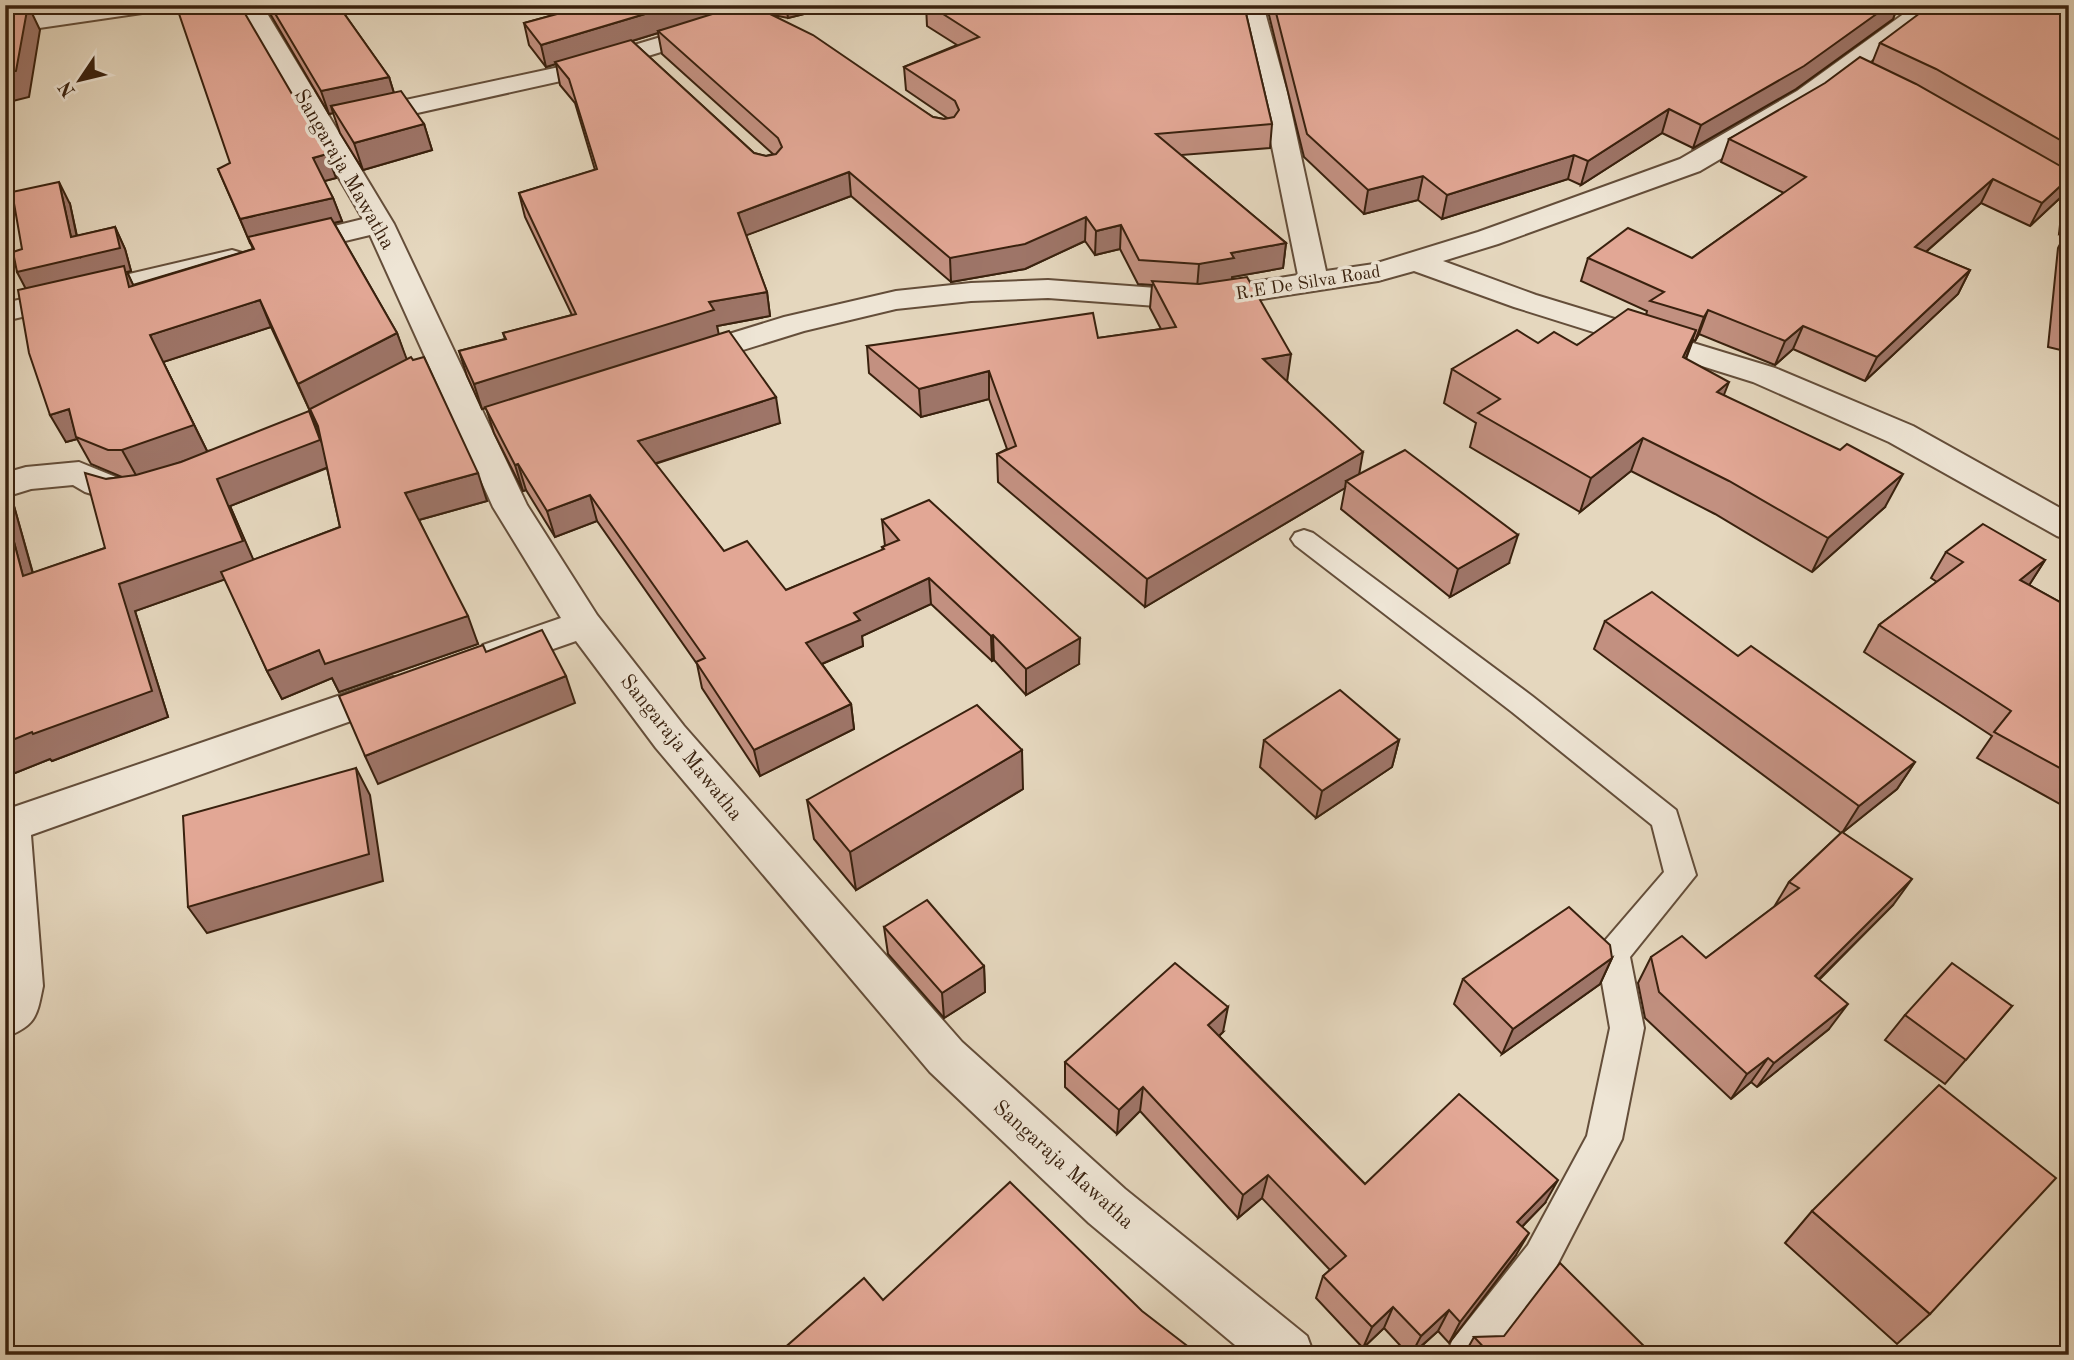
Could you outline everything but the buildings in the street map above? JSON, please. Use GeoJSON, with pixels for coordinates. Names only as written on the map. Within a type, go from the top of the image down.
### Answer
{"type":"FeatureCollection","features":[{"type":"Feature","properties":{"kind":"street"},"geometry":{"type":"LineString","coordinates":[[5,26],[149,5]]}},
{"type":"Feature","properties":{"kind":"street","name":"Sangaraja Mawatha"},"geometry":{"type":"LineString","coordinates":[[250,5],[380,224],[430,364],[483,422],[510,506],[584,624],[670,737],[946,1057],[1107,1206],[1288,1355]]}},
{"type":"Feature","properties":{"kind":"street"},"geometry":{"type":"LineString","coordinates":[[1245,5],[1253,12],[1274,92],[1314,283]]}},
{"type":"Feature","properties":{"kind":"street","name":"R.E De Silva Road"},"geometry":{"type":"LineString","coordinates":[[663,365],[795,324],[896,300],[971,292],[1048,289],[1197,300],[1378,272],[1488,238],[1690,165],[1806,97],[1860,70],[1932,5]]}},
{"type":"Feature","properties":{"kind":"street"},"geometry":{"type":"LineString","coordinates":[[320,127],[570,72],[704,30],[740,23]]}},
{"type":"Feature","properties":{"kind":"street"},"geometry":{"type":"LineString","coordinates":[[641,51],[661,69]]}},
{"type":"Feature","properties":{"kind":"street"},"geometry":{"type":"LineString","coordinates":[[5,312],[380,224]]}},
{"type":"Feature","properties":{"kind":"street"},"geometry":{"type":"LineString","coordinates":[[1415,261],[1525,301],[1764,375],[1901,434],[2069,528]]}},
{"type":"Feature","properties":{"kind":"street"},"geometry":{"type":"LineString","coordinates":[[5,486],[26,478],[79,473],[97,484],[121,492],[160,485]]}},
{"type":"Feature","properties":{"kind":"street"},"geometry":{"type":"LineString","coordinates":[[466,666],[584,624]]}},
{"type":"Feature","properties":{"kind":"street"},"geometry":{"type":"LineString","coordinates":[[5,1017],[15,1010],[20,986],[8,826],[427,679]]}},
{"type":"Feature","properties":{"kind":"lane"},"geometry":{"type":"LineString","coordinates":[[1304,539],[1522,704],[1665,819],[1680,875],[1614,954],[1627,1028],[1604,1139],[1541,1258],[1466,1355]]}}]}
